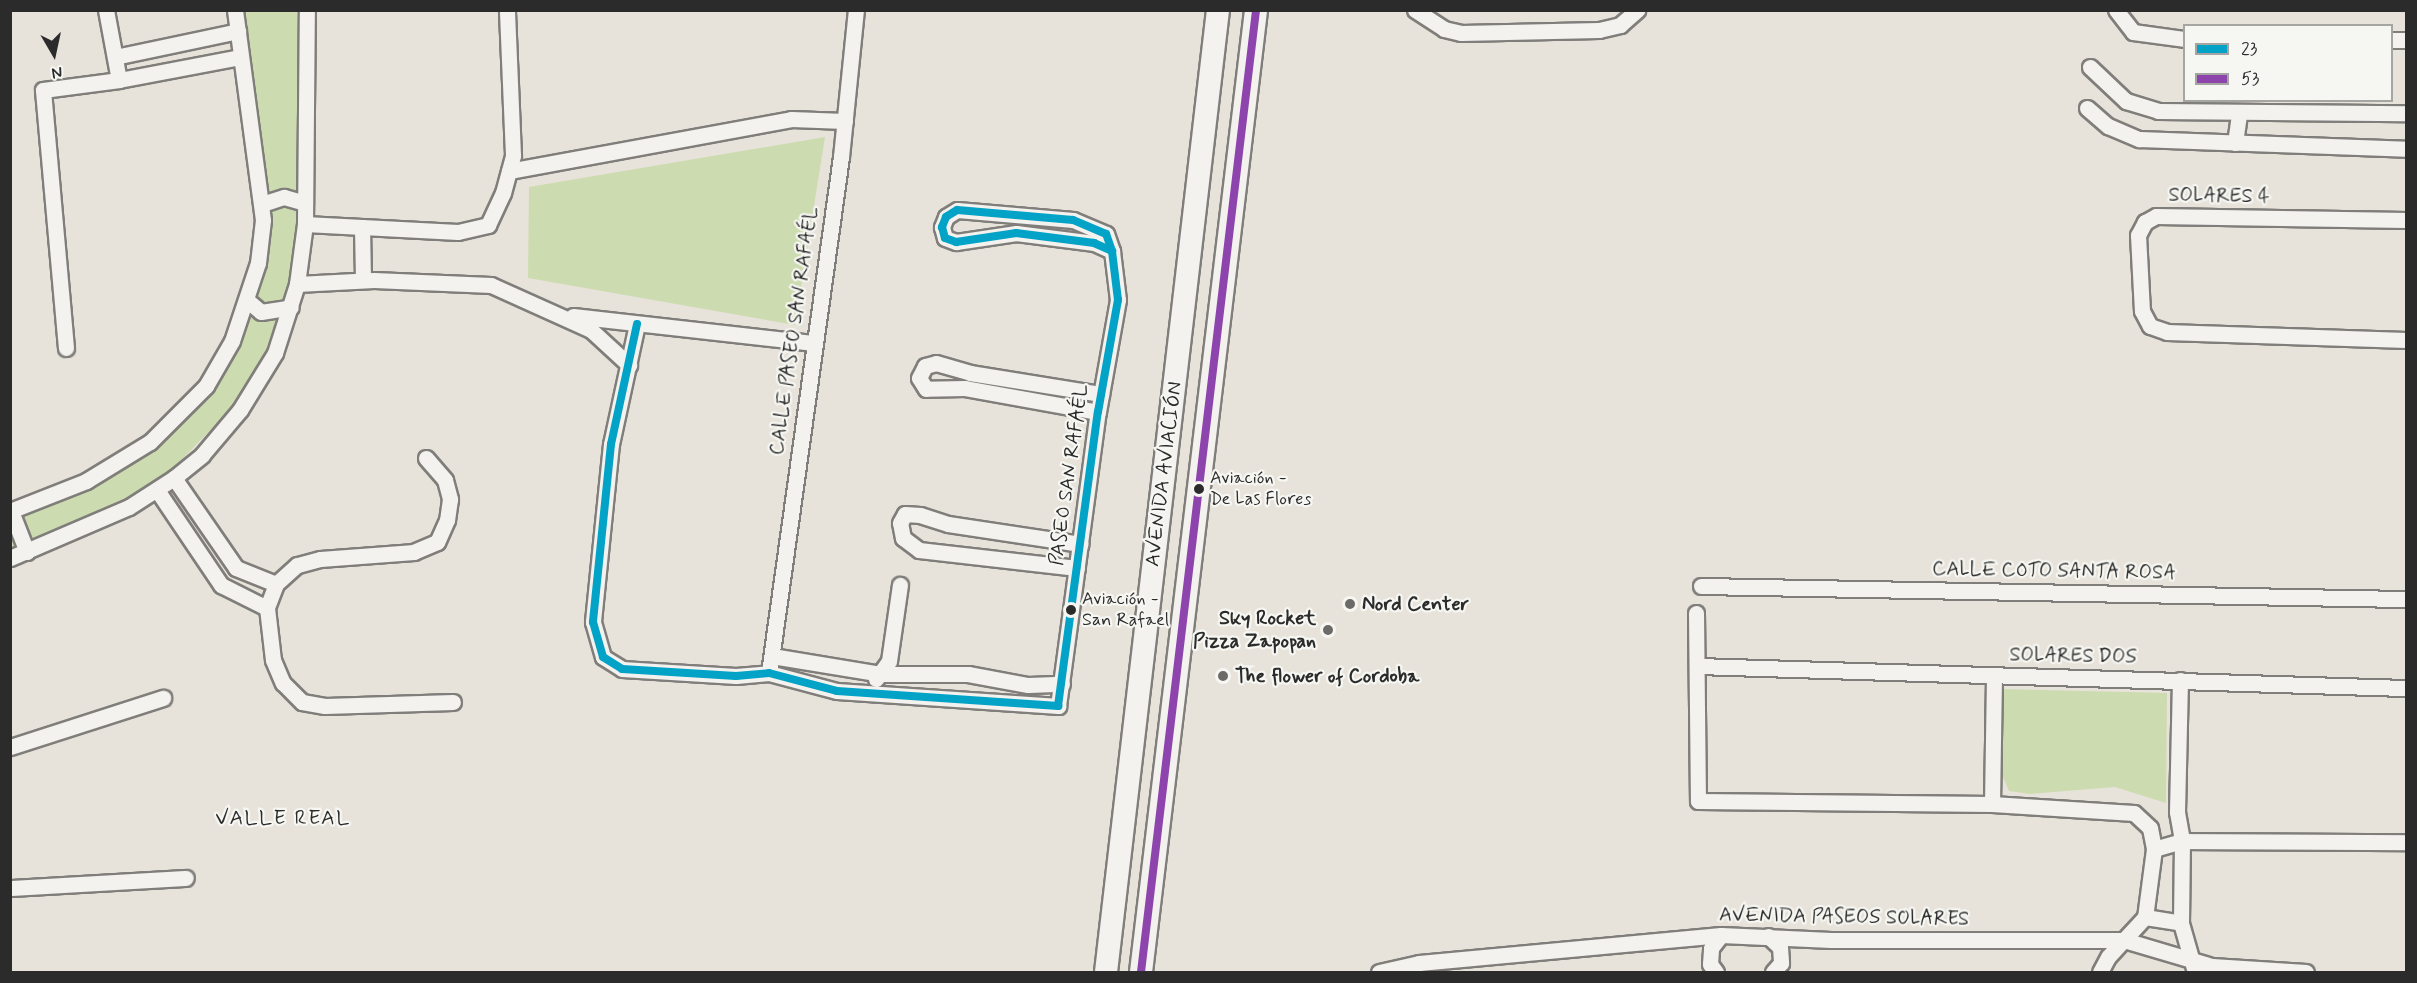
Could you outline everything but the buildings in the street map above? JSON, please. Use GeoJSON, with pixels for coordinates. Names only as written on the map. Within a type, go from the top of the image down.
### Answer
{"type":"FeatureCollection","features":[{"type":"Feature","properties":{"kind":"main road","name":"AVENIDA AVIACIÓN"},"geometry":{"type":"LineString","coordinates":[[1106,972],[1218,10]]}},
{"type":"Feature","properties":{"kind":"main road","name":"AVENIDA AVIACIÓN"},"geometry":{"type":"LineString","coordinates":[[1141,972],[1256,10]]}},
{"type":"Feature","properties":{"kind":"street"},"geometry":{"type":"LineString","coordinates":[[106,10],[119,80]]}},
{"type":"Feature","properties":{"kind":"street"},"geometry":{"type":"LineString","coordinates":[[27,552],[11,511],[86,481],[120,462],[177,418],[206,386],[232,341],[248,301],[258,263],[262,204],[235,10]]}},
{"type":"Feature","properties":{"kind":"street"},"geometry":{"type":"LineString","coordinates":[[10,558],[129,507],[174,478],[209,446],[258,384],[275,353],[297,284],[305,224],[307,10]]}},
{"type":"Feature","properties":{"kind":"street"},"geometry":{"type":"LineString","coordinates":[[305,224],[458,232],[488,225],[513,155],[507,10]]}},
{"type":"Feature","properties":{"kind":"street","name":"CALLE PASEO SAN RAFAÉL"},"geometry":{"type":"LineString","coordinates":[[769,673],[781,570],[845,121],[856,10]]}},
{"type":"Feature","properties":{"kind":"street"},"geometry":{"type":"LineString","coordinates":[[1415,10],[1444,29],[1461,33],[1599,30],[1620,25],[1637,10]]}},
{"type":"Feature","properties":{"kind":"street"},"geometry":{"type":"LineString","coordinates":[[2116,10],[2133,32],[2183,39]]}},
{"type":"Feature","properties":{"kind":"street"},"geometry":{"type":"LineString","coordinates":[[115,57],[237,32]]}},
{"type":"Feature","properties":{"kind":"street"},"geometry":{"type":"LineString","coordinates":[[66,348],[43,90],[119,80],[241,57]]}},
{"type":"Feature","properties":{"kind":"street"},"geometry":{"type":"LineString","coordinates":[[2090,68],[2137,107],[2239,112],[2406,113]]}},
{"type":"Feature","properties":{"kind":"street"},"geometry":{"type":"LineString","coordinates":[[2087,108],[2108,126],[2139,139],[2406,149]]}},
{"type":"Feature","properties":{"kind":"street"},"geometry":{"type":"LineString","coordinates":[[2235,143],[2239,112]]}},
{"type":"Feature","properties":{"kind":"street"},"geometry":{"type":"LineString","coordinates":[[509,171],[791,119],[845,121]]}},
{"type":"Feature","properties":{"kind":"street"},"geometry":{"type":"LineString","coordinates":[[262,204],[284,198],[305,203]]}},
{"type":"Feature","properties":{"kind":"street"},"geometry":{"type":"LineString","coordinates":[[957,210],[1073,220],[1106,234],[1112,251],[1094,243],[1016,233],[956,242],[945,238],[942,227],[946,218],[957,210]]}},
{"type":"Feature","properties":{"kind":"street","name":"SOLARES 4"},"geometry":{"type":"LineString","coordinates":[[2406,220],[2156,216],[2145,222],[2138,235],[2142,311],[2150,326],[2167,332],[2406,340]]}},
{"type":"Feature","properties":{"kind":"street"},"geometry":{"type":"LineString","coordinates":[[362,227],[363,280]]}},
{"type":"Feature","properties":{"kind":"street","name":"PASEO SAN RAFAÉL"},"geometry":{"type":"LineString","coordinates":[[864,693],[1058,706],[1098,412],[1118,300],[1112,251]]}},
{"type":"Feature","properties":{"kind":"street"},"geometry":{"type":"LineString","coordinates":[[297,284],[363,280],[491,285],[591,330],[629,365]]}},
{"type":"Feature","properties":{"kind":"street"},"geometry":{"type":"LineString","coordinates":[[248,301],[261,312],[291,307]]}},
{"type":"Feature","properties":{"kind":"street"},"geometry":{"type":"LineString","coordinates":[[558,315],[814,344]]}},
{"type":"Feature","properties":{"kind":"street"},"geometry":{"type":"LineString","coordinates":[[637,324],[610,444],[592,622],[603,657],[622,669],[736,676],[769,673],[837,691],[864,693],[889,661],[900,585]]}},
{"type":"Feature","properties":{"kind":"street"},"geometry":{"type":"LineString","coordinates":[[1098,412],[965,388],[926,389],[919,378],[924,366],[936,363],[970,373],[1101,394]]}},
{"type":"Feature","properties":{"kind":"street"},"geometry":{"type":"LineString","coordinates":[[426,458],[445,480],[450,499],[447,520],[437,542],[414,552],[297,565],[276,584],[267,608],[273,660],[283,683],[302,702],[325,706],[453,702]]}},
{"type":"Feature","properties":{"kind":"street"},"geometry":{"type":"LineString","coordinates":[[174,478],[236,568],[276,584]]}},
{"type":"Feature","properties":{"kind":"street"},"geometry":{"type":"LineString","coordinates":[[157,490],[221,585],[267,608]]}},
{"type":"Feature","properties":{"kind":"street"},"geometry":{"type":"LineString","coordinates":[[1077,568],[919,550],[903,538],[900,523],[905,514],[920,515],[948,524],[1080,544]]}},
{"type":"Feature","properties":{"kind":"street","name":"CALLE COTO SANTA ROSA"},"geometry":{"type":"LineString","coordinates":[[1701,586],[2406,599]]}},
{"type":"Feature","properties":{"kind":"street"},"geometry":{"type":"LineString","coordinates":[[1696,613],[1698,801],[1992,804],[2134,813],[2150,828],[2154,849],[2145,917],[2108,957],[2100,972]]}},
{"type":"Feature","properties":{"kind":"street"},"geometry":{"type":"LineString","coordinates":[[772,656],[838,669],[880,674],[968,675],[1028,685],[1062,684]]}},
{"type":"Feature","properties":{"kind":"street"},"geometry":{"type":"LineString","coordinates":[[1697,666],[1994,675]]}},
{"type":"Feature","properties":{"kind":"street"},"geometry":{"type":"LineString","coordinates":[[837,691],[838,669]]}},
{"type":"Feature","properties":{"kind":"street","name":"SOLARES DOS"},"geometry":{"type":"LineString","coordinates":[[1992,804],[1994,675],[2406,688]]}},
{"type":"Feature","properties":{"kind":"street"},"geometry":{"type":"LineString","coordinates":[[2180,680],[2177,812],[2182,841],[2181,923],[2188,957],[2195,972]]}},
{"type":"Feature","properties":{"kind":"street"},"geometry":{"type":"LineString","coordinates":[[10,747],[163,698]]}},
{"type":"Feature","properties":{"kind":"street"},"geometry":{"type":"LineString","coordinates":[[2154,849],[2182,841],[2406,842]]}},
{"type":"Feature","properties":{"kind":"street"},"geometry":{"type":"LineString","coordinates":[[10,888],[186,878]]}},
{"type":"Feature","properties":{"kind":"street"},"geometry":{"type":"LineString","coordinates":[[2145,917],[2181,923]]}},
{"type":"Feature","properties":{"kind":"street"},"geometry":{"type":"LineString","coordinates":[[1716,972],[1710,964],[1711,948],[1721,935]]}},
{"type":"Feature","properties":{"kind":"street","name":"AVENIDA PASEOS SOLARES"},"geometry":{"type":"LineString","coordinates":[[1379,972],[1419,963],[1721,935],[1831,940],[2124,940],[2188,957],[2213,969],[2306,972]]}},
{"type":"Feature","properties":{"kind":"street"},"geometry":{"type":"LineString","coordinates":[[1768,936],[1780,947],[1781,963],[1773,972]]}},
{"type":"Feature","properties":{"kind":"green space"},"geometry":{"type":"Polygon","coordinates":[[[239,11],[302,11],[301,214],[296,262],[257,382],[160,482],[68,529],[11,552],[11,515],[104,477],[163,439],[211,383],[256,299],[266,211],[239,11]]]}},
{"type":"Feature","properties":{"kind":"green space"},"geometry":{"type":"Polygon","coordinates":[[[825,137],[795,325],[528,278],[529,187],[825,137]]]}},
{"type":"Feature","properties":{"kind":"green space"},"geometry":{"type":"Polygon","coordinates":[[[2002,689],[2167,693],[2166,803],[2115,787],[2030,794],[2009,791],[1996,761],[1994,721],[2002,689]]]}},
{"type":"Feature","properties":{"kind":"transit line","name":"53"},"geometry":{"type":"LineString","coordinates":[[1141,972],[1256,10]]}},
{"type":"Feature","properties":{"kind":"transit line","name":"23"},"geometry":{"type":"LineString","coordinates":[[637,324],[611,444],[593,622],[603,657],[622,669],[736,676],[769,673],[837,691],[1058,706],[1098,412],[1118,300],[1112,251],[1106,234],[1073,220],[957,210],[946,217],[942,227],[945,238],[956,242],[1016,233],[1094,243],[1112,251]]}},
{"type":"Feature","properties":{"kind":"place","name":"Aviación - De Las Flores"},"geometry":{"type":"Point","coordinates":[1199,489]}},
{"type":"Feature","properties":{"kind":"place","name":"Nord Center"},"geometry":{"type":"Point","coordinates":[1350,604]}},
{"type":"Feature","properties":{"kind":"place","name":"Aviación - San Rafael"},"geometry":{"type":"Point","coordinates":[1071,610]}},
{"type":"Feature","properties":{"kind":"place","name":"Sky Rocket Pizza Zapopan"},"geometry":{"type":"Point","coordinates":[1328,630]}},
{"type":"Feature","properties":{"kind":"place","name":"The flower of Cordoba"},"geometry":{"type":"Point","coordinates":[1223,676]}},
{"type":"Feature","properties":{"kind":"district","name":"VALLE REAL"},"geometry":{"type":"Point","coordinates":[283,818]}}]}
